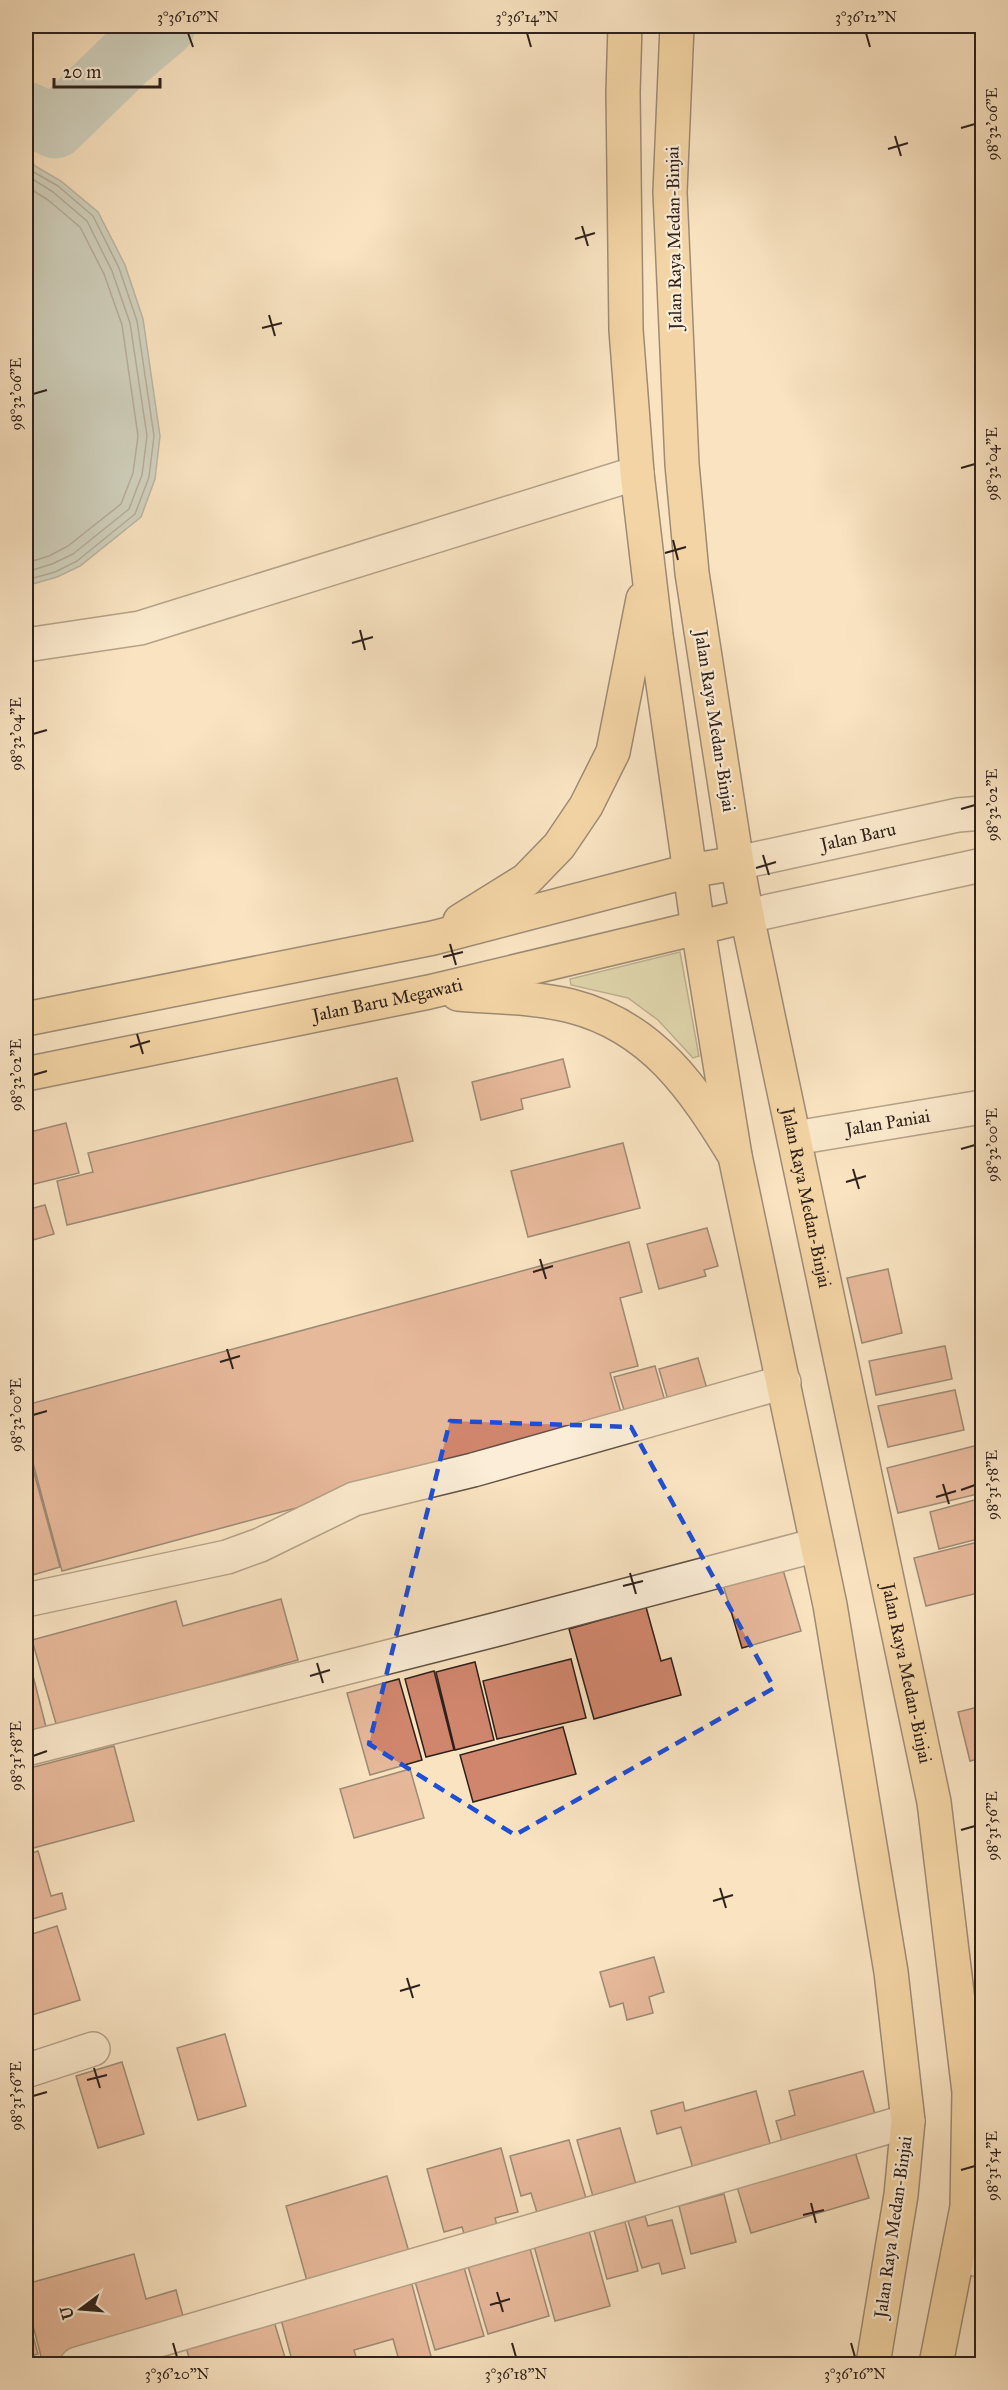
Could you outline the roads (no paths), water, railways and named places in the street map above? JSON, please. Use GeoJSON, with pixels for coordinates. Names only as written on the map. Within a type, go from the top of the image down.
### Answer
{"type":"FeatureCollection","features":[{"type":"Feature","properties":{"kind":"main road","name":"Jalan Raya Medan-Binjai"},"geometry":{"type":"LineString","coordinates":[[626,26],[623,92],[626,330],[637,473],[656,634],[689,871],[735,1156],[830,1605],[891,1972],[908,2121],[901,2195],[873,2364]]}},
{"type":"Feature","properties":{"kind":"main road","name":"Jalan Raya Medan-Binjai"},"geometry":{"type":"LineString","coordinates":[[677,26],[670,192],[682,464],[692,573],[736,863],[934,1802],[969,2092],[975,2205],[970,2257],[936,2364]]}},
{"type":"Feature","properties":{"kind":"main road"},"geometry":{"type":"LineString","coordinates":[[433,938],[526,880],[559,846],[586,806],[612,752],[649,572]]}},
{"type":"Feature","properties":{"kind":"main road"},"geometry":{"type":"LineString","coordinates":[[26,1019],[433,938],[689,871],[736,863]]}},
{"type":"Feature","properties":{"kind":"main road","name":"Jalan Baru Megawati"},"geometry":{"type":"LineString","coordinates":[[26,1074],[429,992],[747,916]]}},
{"type":"Feature","properties":{"kind":"main road"},"geometry":{"type":"LineString","coordinates":[[429,992],[571,1006],[606,1018],[633,1033],[660,1055],[689,1085],[735,1156]]}},
{"type":"Feature","properties":{"kind":"street"},"geometry":{"type":"LineString","coordinates":[[26,645],[140,628],[637,473]]}},
{"type":"Feature","properties":{"kind":"street","name":"Jalan Baru"},"geometry":{"type":"LineString","coordinates":[[736,863],[958,815],[982,813]]}},
{"type":"Feature","properties":{"kind":"street"},"geometry":{"type":"LineString","coordinates":[[747,916],[982,865]]}},
{"type":"Feature","properties":{"kind":"street","name":"Jalan Paniai"},"geometry":{"type":"LineString","coordinates":[[795,1138],[982,1107]]}},
{"type":"Feature","properties":{"kind":"street"},"geometry":{"type":"LineString","coordinates":[[26,1600],[228,1557],[260,1545],[354,1499],[473,1470],[783,1382]]}},
{"type":"Feature","properties":{"kind":"street"},"geometry":{"type":"LineString","coordinates":[[26,1749],[817,1545]]}},
{"type":"Feature","properties":{"kind":"street"},"geometry":{"type":"LineString","coordinates":[[26,2070],[93,2049]]}},
{"type":"Feature","properties":{"kind":"street"},"geometry":{"type":"LineString","coordinates":[[77,2364],[908,2121]]}},
{"type":"Feature","properties":{"kind":"water"},"geometry":{"type":"Polygon","coordinates":[[[26,154],[35,166],[61,181],[98,212],[125,265],[143,319],[160,436],[155,479],[141,517],[80,566],[57,577],[26,586],[26,154]]]}},
{"type":"Feature","properties":{"kind":"waterway"},"geometry":{"type":"LineString","coordinates":[[26,113],[55,127],[127,57],[164,26]]}}]}
